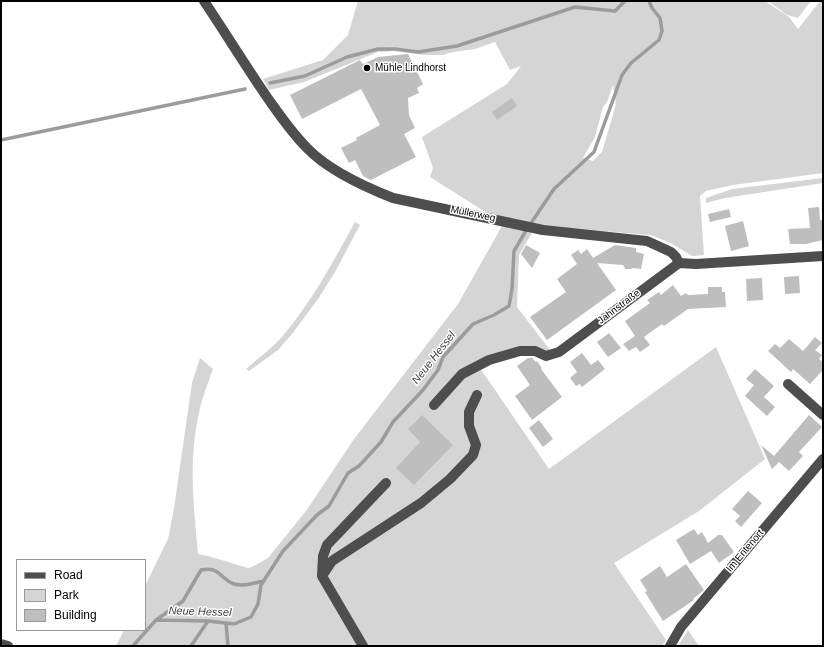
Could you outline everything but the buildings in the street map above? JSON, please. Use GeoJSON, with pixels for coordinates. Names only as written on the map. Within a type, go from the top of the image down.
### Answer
{"type":"FeatureCollection","features":[{"type":"Feature","properties":{"kind":"street","name":"Müllerweg"},"geometry":{"type":"LineString","coordinates":[[204,1],[260,87],[288,126],[307,149],[347,177],[393,198],[537,228],[647,241],[671,252],[679,263]]}},
{"type":"Feature","properties":{"kind":"street"},"geometry":{"type":"LineString","coordinates":[[679,263],[696,264],[823,256]]}},
{"type":"Feature","properties":{"kind":"street","name":"Jahnstraße"},"geometry":{"type":"LineString","coordinates":[[434,405],[462,374],[489,360],[520,352],[536,351],[546,356],[559,352],[679,263]]}},
{"type":"Feature","properties":{"kind":"street"},"geometry":{"type":"LineString","coordinates":[[788,384],[823,415]]}},
{"type":"Feature","properties":{"kind":"street"},"geometry":{"type":"LineString","coordinates":[[322,576],[332,561],[420,503],[450,479],[473,455],[476,445],[469,426],[469,412],[477,395]]}},
{"type":"Feature","properties":{"kind":"street","name":"Im Entenort"},"geometry":{"type":"LineString","coordinates":[[670,646],[681,627],[823,459]]}},
{"type":"Feature","properties":{"kind":"street"},"geometry":{"type":"LineString","coordinates":[[363,646],[322,576],[323,556],[327,545],[386,483]]}},
{"type":"Feature","properties":{"kind":"street"},"geometry":{"type":"LineString","coordinates":[[1,644],[8,646]]}},
{"type":"Feature","properties":{"kind":"green space"},"geometry":{"type":"Polygon","coordinates":[[[358,1],[765,1],[789,17],[798,29],[820,1],[823,1],[823,173],[733,185],[706,191],[700,196],[704,255],[692,256],[671,243],[650,235],[544,226],[487,213],[430,177],[433,168],[422,137],[507,84],[521,66],[510,70],[495,42],[475,49],[443,55],[424,55],[395,51],[378,52],[304,82],[269,90],[263,79],[323,60],[348,35],[358,1]],[[613,85],[607,102],[603,107],[595,137],[583,158],[593,161],[602,152],[616,104],[613,85]]]}},
{"type":"Feature","properties":{"kind":"green space"},"geometry":{"type":"Polygon","coordinates":[[[768,1],[811,1],[798,18],[787,15],[768,1]]]}},
{"type":"Feature","properties":{"kind":"green space"},"geometry":{"type":"Polygon","coordinates":[[[823,178],[823,183],[725,198],[706,203],[706,198],[732,189],[823,178]]]}},
{"type":"Feature","properties":{"kind":"green space"},"geometry":{"type":"Polygon","coordinates":[[[355,222],[360,225],[335,272],[318,299],[278,350],[249,371],[246,369],[277,342],[292,325],[321,282],[355,222]]]}},
{"type":"Feature","properties":{"kind":"green space"},"geometry":{"type":"Polygon","coordinates":[[[502,226],[520,228],[532,233],[519,255],[517,307],[550,350],[545,352],[536,347],[480,368],[549,469],[716,347],[765,459],[699,511],[614,563],[666,640],[662,646],[116,646],[124,631],[146,631],[146,584],[168,539],[174,508],[192,383],[200,358],[213,369],[200,407],[194,448],[193,484],[198,554],[248,568],[268,558],[306,511],[354,439],[458,304],[502,226]]]}},
{"type":"Feature","properties":{"kind":"green space"},"geometry":{"type":"Polygon","coordinates":[[[688,630],[699,646],[678,646],[688,630]]]}},
{"type":"Feature","properties":{"kind":"waterway"},"geometry":{"type":"LineString","coordinates":[[270,83],[305,76],[347,57],[378,49],[395,49],[418,52],[457,46],[575,7],[615,11],[625,1]]}},
{"type":"Feature","properties":{"kind":"waterway","name":"Neue Hessel"},"geometry":{"type":"LineString","coordinates":[[156,620],[208,621],[234,624],[251,617],[258,604],[261,585],[283,551],[317,515],[329,506],[348,473],[359,466],[381,442],[393,422],[423,390],[438,370],[443,357],[473,324],[494,315],[509,306],[512,289],[514,251],[554,189],[594,152],[622,75],[631,63],[659,40],[662,31],[660,18],[652,8],[649,1]]}},
{"type":"Feature","properties":{"kind":"waterway"},"geometry":{"type":"LineString","coordinates":[[1,140],[245,89]]}},
{"type":"Feature","properties":{"kind":"waterway","name":"Neue Hessel"},"geometry":{"type":"LineString","coordinates":[[133,646],[156,620],[183,601],[201,570],[207,569],[216,571],[229,582],[238,585],[264,581]]}},
{"type":"Feature","properties":{"kind":"waterway"},"geometry":{"type":"LineString","coordinates":[[191,646],[208,621]]}},
{"type":"Feature","properties":{"kind":"waterway"},"geometry":{"type":"LineString","coordinates":[[226,623],[228,646]]}},
{"type":"Feature","properties":{"kind":"place","name":"Mühle Lindhorst"},"geometry":{"type":"Point","coordinates":[367,68]}}]}
